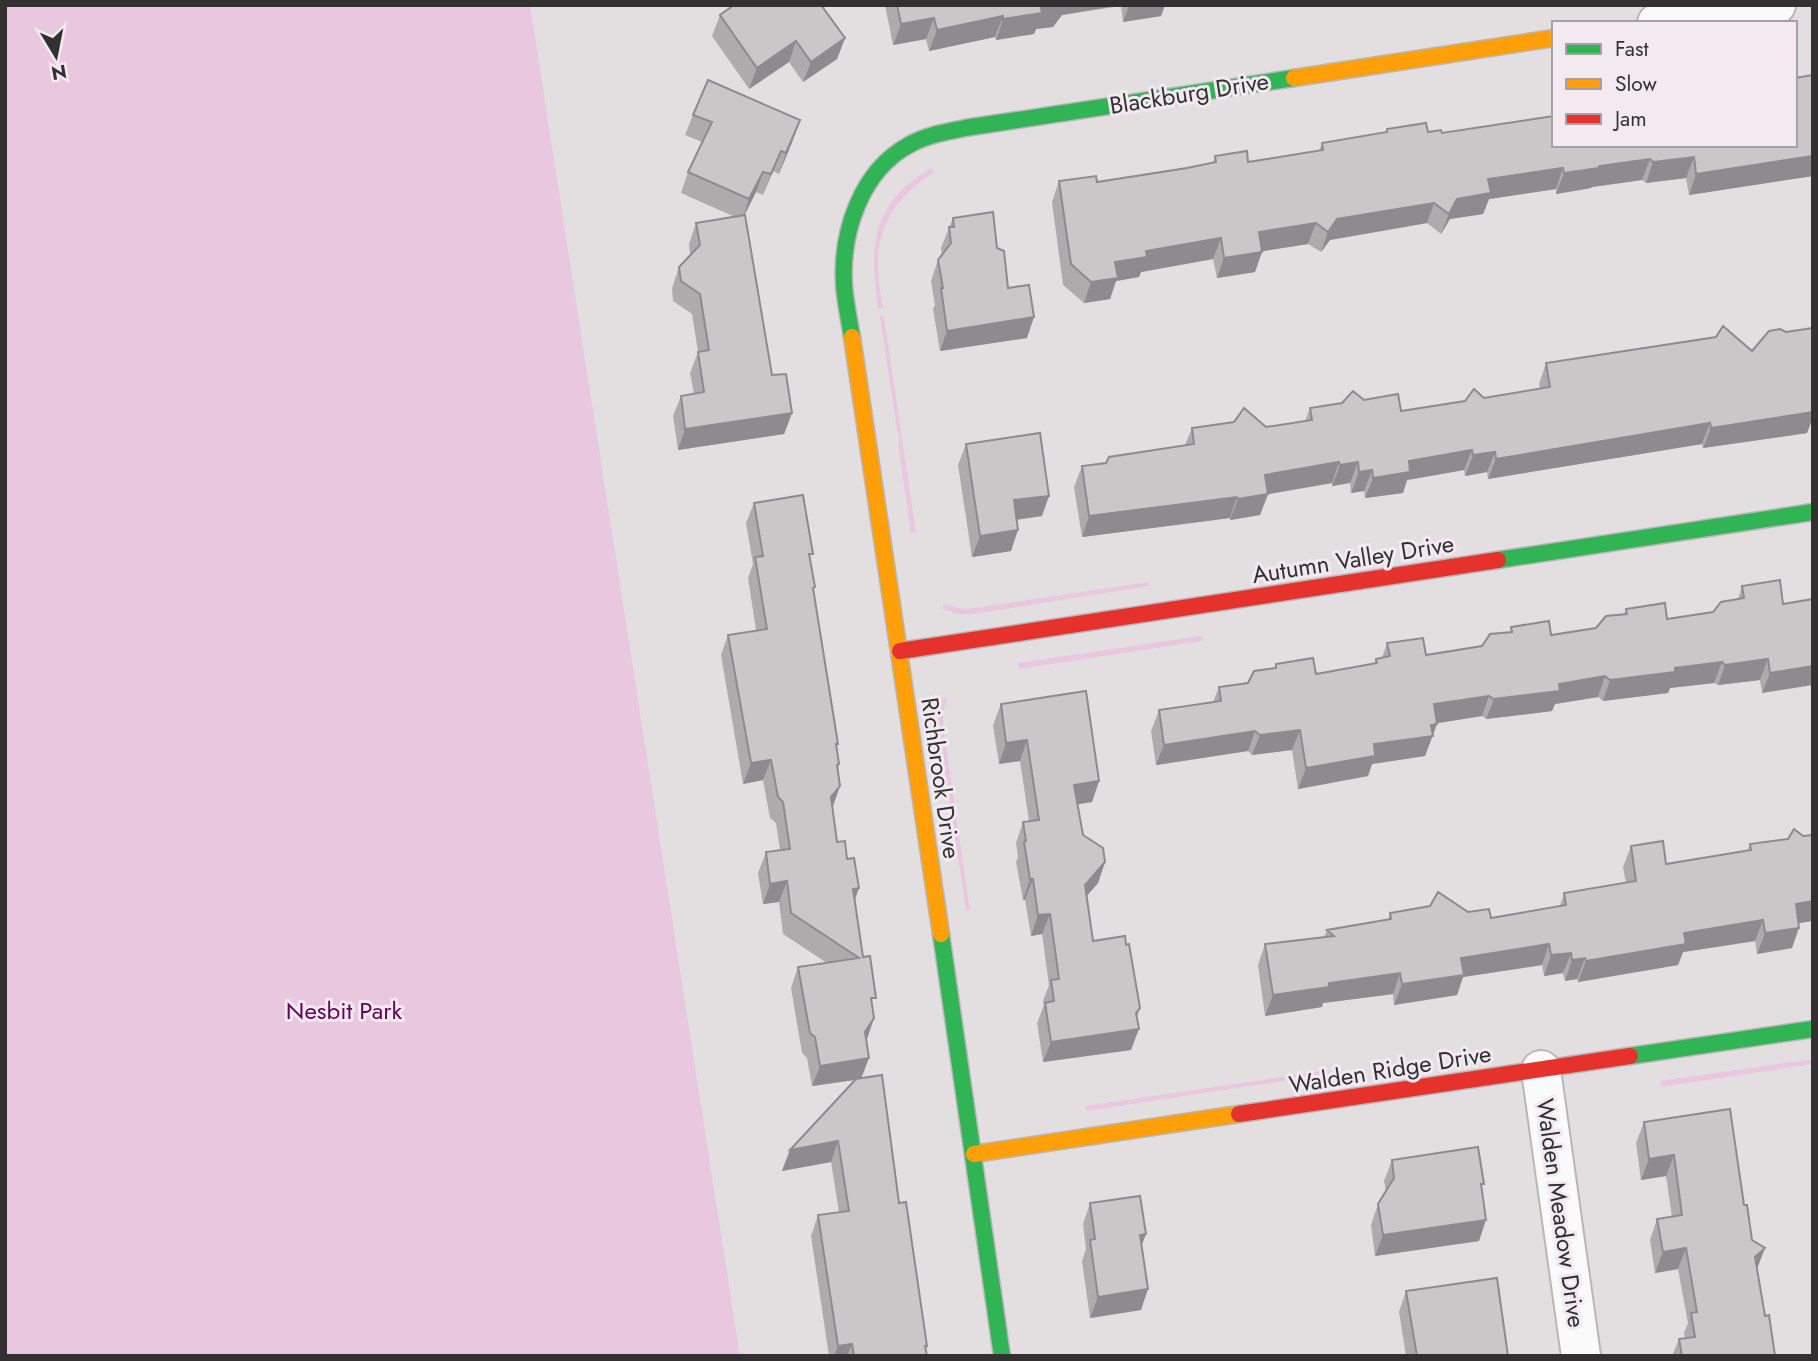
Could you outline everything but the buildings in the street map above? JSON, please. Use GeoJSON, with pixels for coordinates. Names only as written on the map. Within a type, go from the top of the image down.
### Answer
{"type":"FeatureCollection","features":[{"type":"Feature","properties":{"kind":"street"},"geometry":{"type":"LineString","coordinates":[[1670,21],[1776,5]]}},
{"type":"Feature","properties":{"kind":"street","name":"Blackburg Drive"},"geometry":{"type":"LineString","coordinates":[[855,208],[887,161],[904,147],[939,133],[1552,38]]}},
{"type":"Feature","properties":{"kind":"street","name":"Richbrook Drive"},"geometry":{"type":"LineString","coordinates":[[855,208],[845,246],[844,285],[1002,1356]]}},
{"type":"Feature","properties":{"kind":"street","name":"Autumn Valley Drive"},"geometry":{"type":"LineString","coordinates":[[900,652],[1813,512]]}},
{"type":"Feature","properties":{"kind":"street","name":"Walden Ridge Drive"},"geometry":{"type":"LineString","coordinates":[[974,1154],[1813,1028]]}},
{"type":"Feature","properties":{"kind":"street","name":"Walden Meadow Drive"},"geometry":{"type":"LineString","coordinates":[[1541,1070],[1581,1356]]}},
{"type":"Feature","properties":{"kind":"green space","name":"Nesbit Park"},"geometry":{"type":"Polygon","coordinates":[[[5,5],[530,5],[740,1356],[5,1356],[5,5]]]}},
{"type":"Feature","properties":{"kind":"green space"},"geometry":{"type":"Polygon","coordinates":[[[932,168],[933,173],[901,200],[882,235],[878,275],[883,308],[878,309],[874,265],[879,228],[886,211],[897,196],[912,181],[932,168]]]}},
{"type":"Feature","properties":{"kind":"green space"},"geometry":{"type":"Polygon","coordinates":[[[880,316],[884,316],[916,532],[911,533],[898,443],[900,442],[880,316]]]}},
{"type":"Feature","properties":{"kind":"green space"},"geometry":{"type":"Polygon","coordinates":[[[1148,582],[1149,586],[974,614],[958,614],[942,609],[944,604],[968,609],[1148,582]]]}},
{"type":"Feature","properties":{"kind":"green space"},"geometry":{"type":"Polygon","coordinates":[[[1201,636],[1202,641],[1019,669],[1018,663],[1201,636]]]}},
{"type":"Feature","properties":{"kind":"green space"},"geometry":{"type":"Polygon","coordinates":[[[942,698],[947,699],[943,713],[944,732],[970,910],[966,910],[939,733],[941,732],[937,717],[942,698]]]}},
{"type":"Feature","properties":{"kind":"green space"},"geometry":{"type":"Polygon","coordinates":[[[1813,1059],[1813,1064],[1661,1087],[1660,1081],[1813,1059]]]}},
{"type":"Feature","properties":{"kind":"green space"},"geometry":{"type":"Polygon","coordinates":[[[1329,1070],[1330,1074],[1086,1111],[1085,1106],[1329,1070]]]}},
{"type":"Feature","properties":{"kind":"traffic: fast"},"geometry":{"type":"LineString","coordinates":[[852,337],[844,284],[846,244],[851,224],[857,205],[878,170],[892,156],[909,145],[929,136],[965,128],[1294,78]]}},
{"type":"Feature","properties":{"kind":"traffic: fast"},"geometry":{"type":"LineString","coordinates":[[1498,560],[1813,512]]}},
{"type":"Feature","properties":{"kind":"traffic: fast"},"geometry":{"type":"LineString","coordinates":[[941,934],[1002,1356]]}},
{"type":"Feature","properties":{"kind":"traffic: fast"},"geometry":{"type":"LineString","coordinates":[[1630,1056],[1813,1029]]}},
{"type":"Feature","properties":{"kind":"traffic: slow"},"geometry":{"type":"LineString","coordinates":[[1294,78],[1552,38]]}},
{"type":"Feature","properties":{"kind":"traffic: slow"},"geometry":{"type":"LineString","coordinates":[[852,337],[941,934]]}},
{"type":"Feature","properties":{"kind":"traffic: slow"},"geometry":{"type":"LineString","coordinates":[[974,1154],[1239,1114]]}},
{"type":"Feature","properties":{"kind":"traffic: jam"},"geometry":{"type":"LineString","coordinates":[[900,651],[1498,560]]}},
{"type":"Feature","properties":{"kind":"traffic: jam"},"geometry":{"type":"LineString","coordinates":[[1239,1114],[1630,1056]]}}]}
